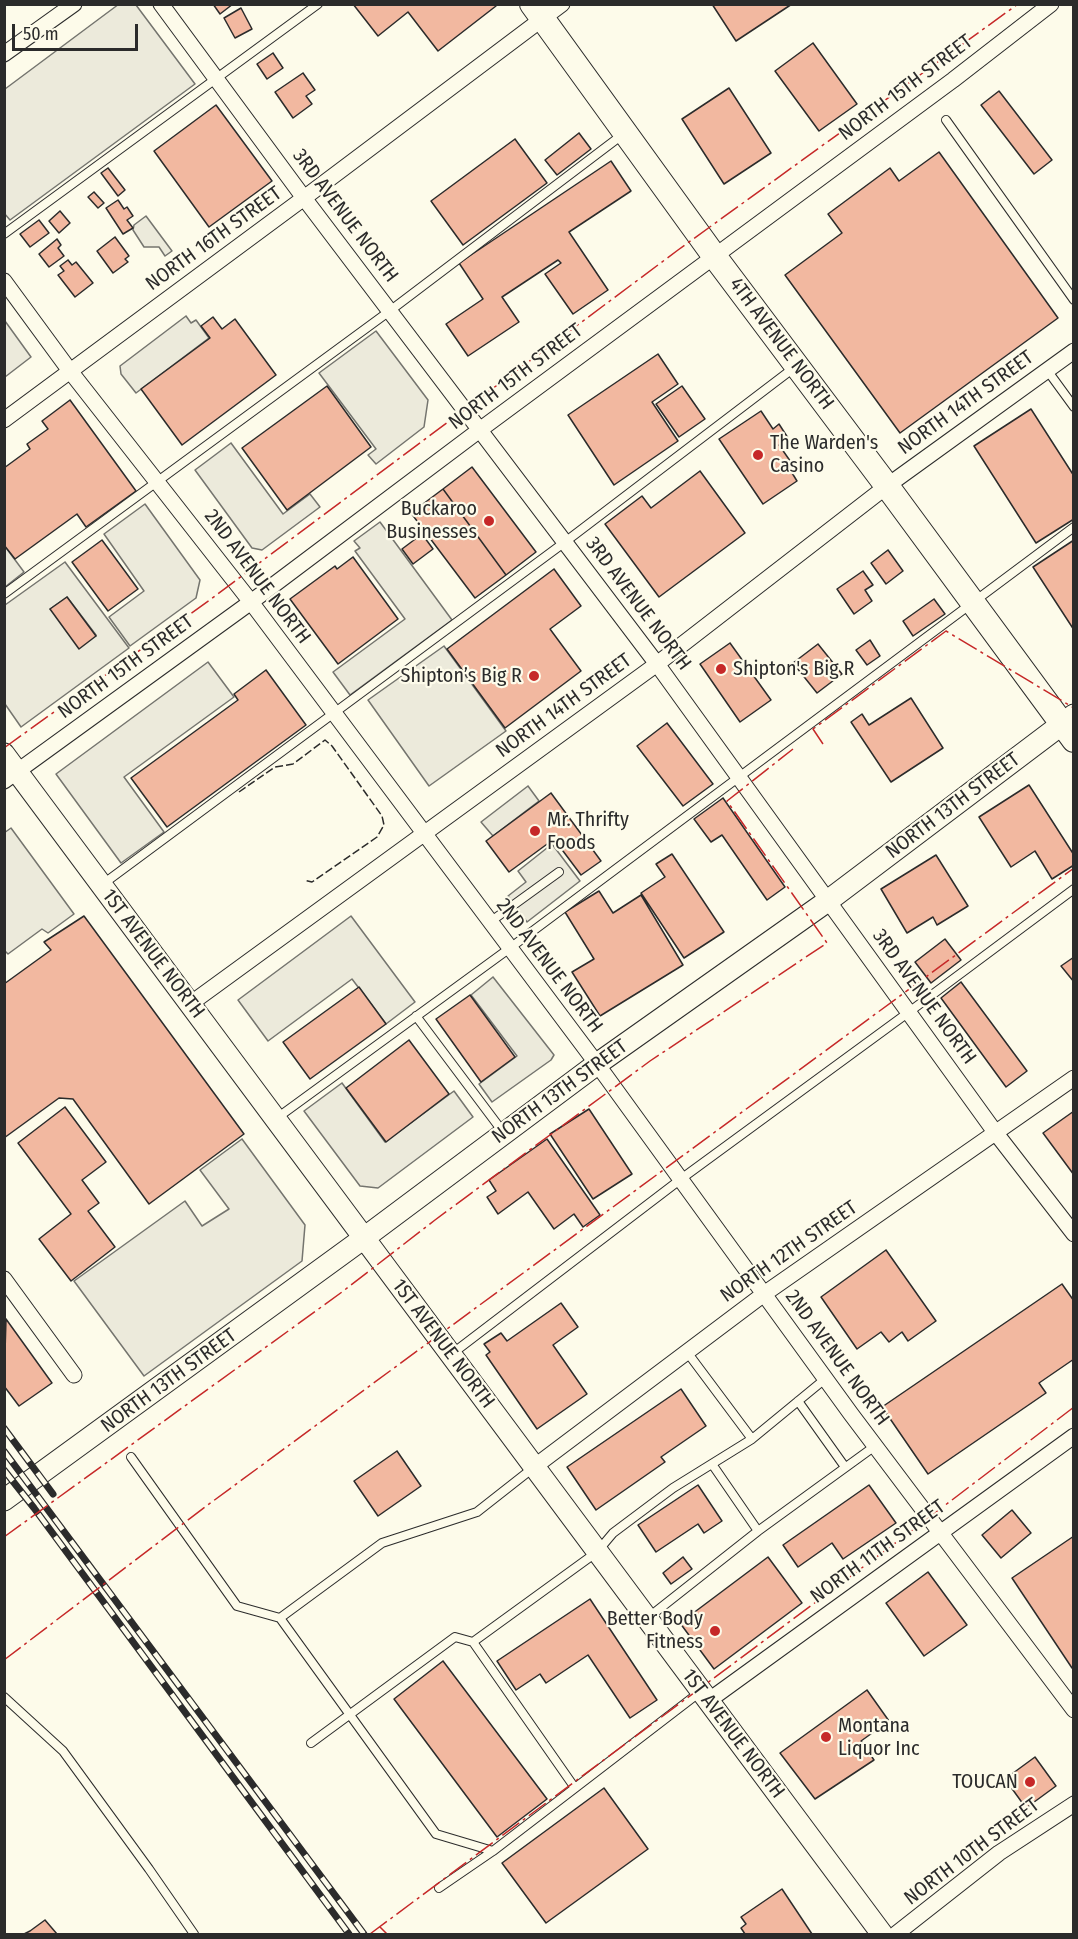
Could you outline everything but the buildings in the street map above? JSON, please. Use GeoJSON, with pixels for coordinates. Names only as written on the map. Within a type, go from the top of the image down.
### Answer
{"type":"FeatureCollection","features":[{"type":"Feature","properties":{"kind":"main road","name":"4TH AVENUE NORTH"},"geometry":{"type":"LineString","coordinates":[[546,9],[625,132],[715,257],[974,604],[1069,726]]}},
{"type":"Feature","properties":{"kind":"main road","name":"NORTH 13TH STREET"},"geometry":{"type":"LineString","coordinates":[[4,1500],[364,1238],[597,1064],[1069,726]]}},
{"type":"Feature","properties":{"kind":"main road","name":"1ST AVENUE NORTH"},"geometry":{"type":"LineString","coordinates":[[4,754],[11,776],[102,885],[882,1935]]}},
{"type":"Feature","properties":{"kind":"street"},"geometry":{"type":"LineString","coordinates":[[4,54],[74,4]]}},
{"type":"Feature","properties":{"kind":"street","name":"3RD AVENUE NORTH"},"geometry":{"type":"LineString","coordinates":[[161,4],[304,198],[657,664],[995,1132],[1074,1234]]}},
{"type":"Feature","properties":{"kind":"street","name":"NORTH 15TH STREET"},"geometry":{"type":"LineString","coordinates":[[11,776],[251,602],[953,80],[1051,4]]}},
{"type":"Feature","properties":{"kind":"street","name":"NORTH 16TH STREET"},"geometry":{"type":"LineString","coordinates":[[4,420],[304,198],[546,9]]}},
{"type":"Feature","properties":{"kind":"street","name":"2ND AVENUE NORTH"},"geometry":{"type":"LineString","coordinates":[[4,281],[70,371],[251,602],[597,1064],[825,1379],[1074,1710]]}},
{"type":"Feature","properties":{"kind":"street","name":"NORTH 14TH STREET"},"geometry":{"type":"LineString","coordinates":[[190,1004],[657,664],[887,486],[1074,351]]}},
{"type":"Feature","properties":{"kind":"street","name":"NORTH 12TH STREET"},"geometry":{"type":"LineString","coordinates":[[534,1467],[764,1294],[1074,1078]]}},
{"type":"Feature","properties":{"kind":"street"},"geometry":{"type":"LineString","coordinates":[[4,1279],[74,1375]]}},
{"type":"Feature","properties":{"kind":"street","name":"NORTH 11TH STREET"},"geometry":{"type":"LineString","coordinates":[[704,1696],[940,1533],[1074,1436]]}},
{"type":"Feature","properties":{"kind":"street","name":"NORTH 10TH STREET"},"geometry":{"type":"LineString","coordinates":[[896,1935],[999,1853],[1074,1804]]}},
{"type":"Feature","properties":{"kind":"lane"},"geometry":{"type":"LineString","coordinates":[[4,234],[318,4]]}},
{"type":"Feature","properties":{"kind":"lane"},"geometry":{"type":"LineString","coordinates":[[946,120],[1074,300]]}},
{"type":"Feature","properties":{"kind":"lane"},"geometry":{"type":"LineString","coordinates":[[4,594],[391,310],[625,132]]}},
{"type":"Feature","properties":{"kind":"lane"},"geometry":{"type":"LineString","coordinates":[[102,885],[566,542],[797,365]]}},
{"type":"Feature","properties":{"kind":"lane"},"geometry":{"type":"LineString","coordinates":[[1047,370],[1074,407]]}},
{"type":"Feature","properties":{"kind":"lane"},"geometry":{"type":"LineString","coordinates":[[275,1119],[510,948],[974,604],[1074,527]]}},
{"type":"Feature","properties":{"kind":"lane"},"geometry":{"type":"LineString","coordinates":[[490,922],[559,872]]}},
{"type":"Feature","properties":{"kind":"lane"},"geometry":{"type":"LineString","coordinates":[[451,1355],[681,1179],[1074,889]]}},
{"type":"Feature","properties":{"kind":"lane"},"geometry":{"type":"LineString","coordinates":[[416,1016],[504,1133]]}},
{"type":"Feature","properties":{"kind":"lane"},"geometry":{"type":"LineString","coordinates":[[687,1352],[752,1439]]}},
{"type":"Feature","properties":{"kind":"lane"},"geometry":{"type":"LineString","coordinates":[[473,1642],[597,1552],[613,1533],[673,1488],[752,1439],[825,1379]]}},
{"type":"Feature","properties":{"kind":"lane"},"geometry":{"type":"LineString","coordinates":[[798,1401],[845,1467]]}},
{"type":"Feature","properties":{"kind":"lane"},"geometry":{"type":"LineString","coordinates":[[647,1619],[759,1531],[875,1446]]}},
{"type":"Feature","properties":{"kind":"lane"},"geometry":{"type":"LineString","coordinates":[[131,1457],[237,1606],[280,1618],[436,1834],[493,1851]]}},
{"type":"Feature","properties":{"kind":"lane"},"geometry":{"type":"LineString","coordinates":[[712,1464],[759,1531]]}},
{"type":"Feature","properties":{"kind":"lane"},"geometry":{"type":"LineString","coordinates":[[280,1618],[382,1543],[477,1512],[534,1467]]}},
{"type":"Feature","properties":{"kind":"lane"},"geometry":{"type":"LineString","coordinates":[[311,1743],[455,1637],[473,1642],[575,1788]]}},
{"type":"Feature","properties":{"kind":"lane"},"geometry":{"type":"LineString","coordinates":[[439,1888],[704,1696]]}},
{"type":"Feature","properties":{"kind":"lane"},"geometry":{"type":"LineString","coordinates":[[4,1697],[63,1751],[194,1935]]}},
{"type":"Feature","properties":{"kind":"shaded area"},"geometry":{"type":"Polygon","coordinates":[[[119,4],[136,5],[195,84],[10,220],[4,213],[5,89],[119,4]]]}},
{"type":"Feature","properties":{"kind":"shaded area"},"geometry":{"type":"Polygon","coordinates":[[[146,216],[172,251],[165,256],[159,247],[144,247],[133,230],[134,225],[146,216]]]}},
{"type":"Feature","properties":{"kind":"shaded area"},"geometry":{"type":"Polygon","coordinates":[[[186,316],[191,323],[196,320],[209,338],[136,393],[121,374],[120,366],[186,316]]]}},
{"type":"Feature","properties":{"kind":"shaded area"},"geometry":{"type":"Polygon","coordinates":[[[5,321],[31,357],[4,377],[5,321]]]}},
{"type":"Feature","properties":{"kind":"shaded area"},"geometry":{"type":"Polygon","coordinates":[[[376,331],[428,400],[424,427],[376,464],[368,455],[376,449],[319,373],[376,331]]]}},
{"type":"Feature","properties":{"kind":"shaded area"},"geometry":{"type":"Polygon","coordinates":[[[231,443],[283,514],[310,494],[320,507],[262,550],[252,548],[195,470],[231,443]]]}},
{"type":"Feature","properties":{"kind":"shaded area"},"geometry":{"type":"Polygon","coordinates":[[[145,504],[200,580],[196,598],[130,646],[109,617],[144,591],[104,534],[145,504]]]}},
{"type":"Feature","properties":{"kind":"shaded area"},"geometry":{"type":"Polygon","coordinates":[[[380,522],[452,620],[350,695],[333,672],[405,619],[355,551],[360,548],[354,541],[380,522]]]}},
{"type":"Feature","properties":{"kind":"shaded area"},"geometry":{"type":"Polygon","coordinates":[[[4,545],[24,572],[5,587],[4,587],[4,545]]]}},
{"type":"Feature","properties":{"kind":"shaded area"},"geometry":{"type":"Polygon","coordinates":[[[65,562],[129,648],[21,727],[5,704],[5,605],[65,562]],[[67,597],[50,609],[96,636],[67,597]]]}},
{"type":"Feature","properties":{"kind":"shaded area"},"geometry":{"type":"Polygon","coordinates":[[[444,646],[506,731],[429,786],[368,700],[444,646]]]}},
{"type":"Feature","properties":{"kind":"shaded area"},"geometry":{"type":"Polygon","coordinates":[[[208,662],[234,697],[124,777],[164,832],[121,863],[56,774],[208,662]]]}},
{"type":"Feature","properties":{"kind":"shaded area"},"geometry":{"type":"Polygon","coordinates":[[[528,786],[539,801],[493,836],[481,822],[528,786]]]}},
{"type":"Feature","properties":{"kind":"shaded area"},"geometry":{"type":"Polygon","coordinates":[[[11,828],[74,914],[48,933],[42,929],[8,954],[4,950],[4,833],[11,828]]]}},
{"type":"Feature","properties":{"kind":"shaded area"},"geometry":{"type":"Polygon","coordinates":[[[552,844],[580,881],[527,922],[508,896],[526,882],[518,871],[552,844]]]}},
{"type":"Feature","properties":{"kind":"shaded area"},"geometry":{"type":"Polygon","coordinates":[[[351,916],[415,1002],[386,1024],[352,979],[268,1041],[238,1000],[351,916]]]}},
{"type":"Feature","properties":{"kind":"shaded area"},"geometry":{"type":"Polygon","coordinates":[[[493,977],[554,1055],[551,1060],[492,1102],[479,1084],[517,1056],[471,995],[493,977]]]}},
{"type":"Feature","properties":{"kind":"shaded area"},"geometry":{"type":"Polygon","coordinates":[[[342,1083],[385,1142],[454,1091],[473,1117],[378,1188],[360,1186],[304,1111],[342,1083]]]}},
{"type":"Feature","properties":{"kind":"shaded area"},"geometry":{"type":"Polygon","coordinates":[[[242,1139],[305,1225],[302,1261],[144,1376],[74,1281],[185,1201],[202,1226],[229,1209],[200,1170],[242,1139]]]}},
{"type":"Feature","properties":{"kind":"railway"},"geometry":{"type":"LineString","coordinates":[[4,1428],[53,1494]]}},
{"type":"Feature","properties":{"kind":"railway"},"geometry":{"type":"LineString","coordinates":[[4,1451],[364,1934]]}},
{"type":"Feature","properties":{"kind":"railway"},"geometry":{"type":"LineString","coordinates":[[4,1470],[349,1934]]}},
{"type":"Feature","properties":{"kind":"fence"},"geometry":{"type":"LineString","coordinates":[[239,792],[275,767],[293,764],[325,740],[332,746],[382,816],[384,825],[377,837],[312,882],[304,880]]}},
{"type":"Feature","properties":{"kind":"power"},"geometry":{"type":"LineString","coordinates":[[4,748],[211,599],[678,250],[1018,4]]}},
{"type":"Feature","properties":{"kind":"power"},"geometry":{"type":"LineString","coordinates":[[823,744],[813,729],[946,631],[1074,708]]}},
{"type":"Feature","properties":{"kind":"power"},"geometry":{"type":"LineString","coordinates":[[4,1537],[342,1292],[435,1220],[650,1061],[827,943],[727,801],[793,749]]}},
{"type":"Feature","properties":{"kind":"power"},"geometry":{"type":"LineString","coordinates":[[4,1660],[205,1507],[1074,868]]}},
{"type":"Feature","properties":{"kind":"power"},"geometry":{"type":"LineString","coordinates":[[370,1934],[1074,1407]]}},
{"type":"Feature","properties":{"kind":"power"},"geometry":{"type":"LineString","coordinates":[[380,1927],[387,1934]]}},
{"type":"Feature","properties":{"kind":"place","name":"The Warden's Casino"},"geometry":{"type":"Point","coordinates":[758,455]}},
{"type":"Feature","properties":{"kind":"place","name":"Buckaroo Businesses"},"geometry":{"type":"Point","coordinates":[489,521]}},
{"type":"Feature","properties":{"kind":"place","name":"Shipton's Big R"},"geometry":{"type":"Point","coordinates":[721,669]}},
{"type":"Feature","properties":{"kind":"place","name":"Shipton’s Big R"},"geometry":{"type":"Point","coordinates":[534,676]}},
{"type":"Feature","properties":{"kind":"place","name":"Mr. Thrifty Foods"},"geometry":{"type":"Point","coordinates":[535,831]}},
{"type":"Feature","properties":{"kind":"place","name":"Better Body Fitness"},"geometry":{"type":"Point","coordinates":[715,1631]}},
{"type":"Feature","properties":{"kind":"place","name":"Montana Liquor Inc"},"geometry":{"type":"Point","coordinates":[826,1737]}},
{"type":"Feature","properties":{"kind":"place","name":"TOUCAN"},"geometry":{"type":"Point","coordinates":[1030,1782]}}]}
